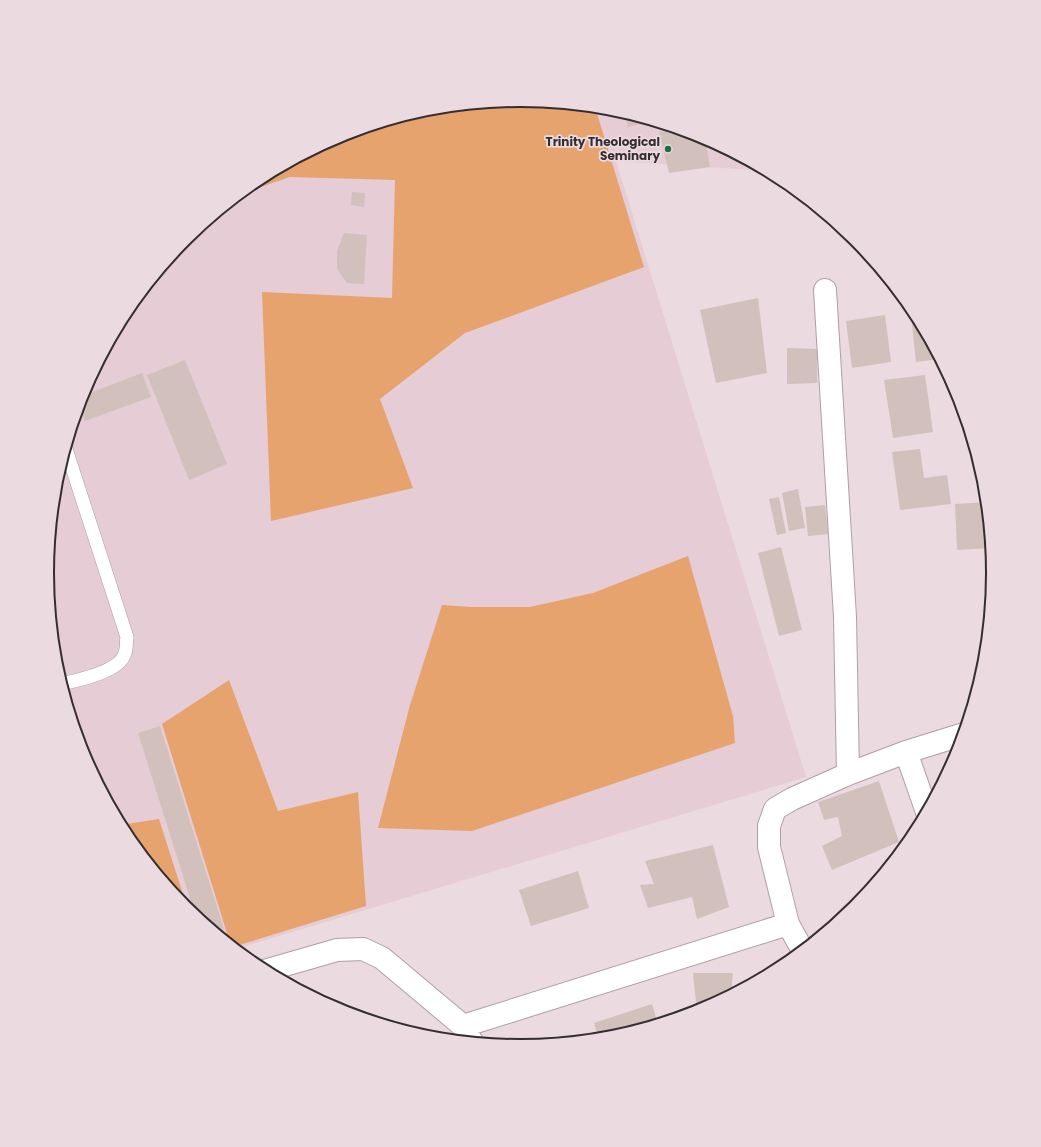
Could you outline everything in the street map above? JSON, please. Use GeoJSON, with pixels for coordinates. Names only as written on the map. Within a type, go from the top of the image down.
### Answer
{"type":"FeatureCollection","features":[{"type":"Feature","properties":{"kind":"street"},"geometry":{"type":"LineString","coordinates":[[825,290],[845,617],[848,774]]}},
{"type":"Feature","properties":{"kind":"street"},"geometry":{"type":"LineString","coordinates":[[800,946],[788,924],[769,848],[769,826],[775,810],[792,799],[848,774],[906,752],[957,736]]}},
{"type":"Feature","properties":{"kind":"street"},"geometry":{"type":"LineString","coordinates":[[906,752],[925,807]]}},
{"type":"Feature","properties":{"kind":"street"},"geometry":{"type":"LineString","coordinates":[[273,969],[337,950],[363,949],[382,958],[467,1034],[788,924]]}},
{"type":"Feature","properties":{"kind":"lane"},"geometry":{"type":"LineString","coordinates":[[67,683],[100,674],[118,662],[125,654],[127,637],[69,458]]}},
{"type":"Feature","properties":{"kind":"shaded area"},"geometry":{"type":"Polygon","coordinates":[[[520,107],[551,108],[612,116],[670,132],[727,155],[756,170],[616,161],[806,777],[242,947],[237,944],[213,924],[170,881],[150,857],[116,807],[102,780],[79,723],[63,665],[58,634],[54,574],[55,543],[63,482],[70,453],[79,424],[102,367],[116,340],[150,290],[170,266],[213,223],[237,203],[287,169],[314,155],[371,132],[429,116],[490,108],[520,107]]]}},
{"type":"Feature","properties":{"kind":"shaded area"},"geometry":{"type":"Polygon","coordinates":[[[520,107],[551,108],[597,114],[644,267],[465,333],[380,399],[413,488],[271,521],[262,292],[392,298],[395,180],[290,177],[259,188],[287,169],[342,143],[400,123],[429,116],[490,108],[520,107]]]}},
{"type":"Feature","properties":{"kind":"shaded area"},"geometry":{"type":"Polygon","coordinates":[[[688,556],[733,716],[735,743],[472,831],[378,828],[410,705],[442,605],[471,607],[530,607],[593,593],[688,556]]]}},
{"type":"Feature","properties":{"kind":"shaded area"},"geometry":{"type":"Polygon","coordinates":[[[229,680],[278,811],[358,792],[366,906],[239,945],[228,937],[162,724],[229,680]]]}},
{"type":"Feature","properties":{"kind":"shaded area"},"geometry":{"type":"Polygon","coordinates":[[[159,819],[183,895],[150,857],[127,824],[159,819]]]}},
{"type":"Feature","properties":{"kind":"building"},"geometry":{"type":"Polygon","coordinates":[[[626,119],[642,123],[628,127],[626,119]]]}},
{"type":"Feature","properties":{"kind":"building"},"geometry":{"type":"Polygon","coordinates":[[[666,131],[706,146],[710,167],[669,173],[659,132],[666,131]]]}},
{"type":"Feature","properties":{"kind":"building"},"geometry":{"type":"Polygon","coordinates":[[[352,192],[365,193],[364,207],[351,205],[352,192]]]}},
{"type":"Feature","properties":{"kind":"building"},"geometry":{"type":"Polygon","coordinates":[[[344,233],[367,235],[364,284],[347,283],[337,269],[337,251],[344,233]]]}},
{"type":"Feature","properties":{"kind":"building"},"geometry":{"type":"Polygon","coordinates":[[[758,298],[767,373],[716,383],[700,310],[758,298]]]}},
{"type":"Feature","properties":{"kind":"building"},"geometry":{"type":"Polygon","coordinates":[[[885,315],[891,362],[852,368],[846,321],[885,315]]]}},
{"type":"Feature","properties":{"kind":"building"},"geometry":{"type":"Polygon","coordinates":[[[912,319],[935,360],[916,362],[912,319]]]}},
{"type":"Feature","properties":{"kind":"building"},"geometry":{"type":"Polygon","coordinates":[[[787,348],[817,349],[817,383],[787,384],[787,348]]]}},
{"type":"Feature","properties":{"kind":"building"},"geometry":{"type":"Polygon","coordinates":[[[185,360],[227,464],[189,480],[147,375],[185,360]]]}},
{"type":"Feature","properties":{"kind":"building"},"geometry":{"type":"Polygon","coordinates":[[[142,373],[151,397],[85,421],[83,415],[91,393],[142,373]]]}},
{"type":"Feature","properties":{"kind":"building"},"geometry":{"type":"Polygon","coordinates":[[[925,375],[933,432],[893,438],[884,380],[925,375]]]}},
{"type":"Feature","properties":{"kind":"building"},"geometry":{"type":"Polygon","coordinates":[[[920,449],[924,478],[947,475],[951,504],[900,510],[892,452],[920,449]]]}},
{"type":"Feature","properties":{"kind":"building"},"geometry":{"type":"Polygon","coordinates":[[[798,489],[805,528],[789,531],[782,493],[798,489]]]}},
{"type":"Feature","properties":{"kind":"building"},"geometry":{"type":"Polygon","coordinates":[[[779,497],[786,533],[777,535],[769,499],[779,497]]]}},
{"type":"Feature","properties":{"kind":"building"},"geometry":{"type":"Polygon","coordinates":[[[981,502],[986,548],[957,550],[955,504],[981,502]]]}},
{"type":"Feature","properties":{"kind":"building"},"geometry":{"type":"Polygon","coordinates":[[[825,505],[828,534],[808,536],[805,507],[825,505]]]}},
{"type":"Feature","properties":{"kind":"building"},"geometry":{"type":"Polygon","coordinates":[[[781,547],[802,630],[779,636],[758,553],[781,547]]]}},
{"type":"Feature","properties":{"kind":"building"},"geometry":{"type":"Polygon","coordinates":[[[160,726],[224,929],[220,930],[192,904],[138,733],[160,726]]]}},
{"type":"Feature","properties":{"kind":"building"},"geometry":{"type":"Polygon","coordinates":[[[879,781],[899,842],[832,870],[822,846],[842,836],[838,817],[824,820],[818,802],[879,781]]]}},
{"type":"Feature","properties":{"kind":"building"},"geometry":{"type":"Polygon","coordinates":[[[713,845],[729,907],[697,919],[692,897],[648,908],[640,885],[654,884],[645,861],[713,845]]]}},
{"type":"Feature","properties":{"kind":"building"},"geometry":{"type":"Polygon","coordinates":[[[578,871],[589,908],[531,926],[519,890],[578,871]]]}},
{"type":"Feature","properties":{"kind":"building"},"geometry":{"type":"Polygon","coordinates":[[[693,973],[733,973],[731,990],[696,1005],[693,973]]]}},
{"type":"Feature","properties":{"kind":"building"},"geometry":{"type":"Polygon","coordinates":[[[652,1004],[657,1019],[597,1033],[594,1023],[652,1004]]]}},
{"type":"Feature","properties":{"kind":"place","name":"Trinity Theological Seminary"},"geometry":{"type":"Point","coordinates":[668,149]}}]}
